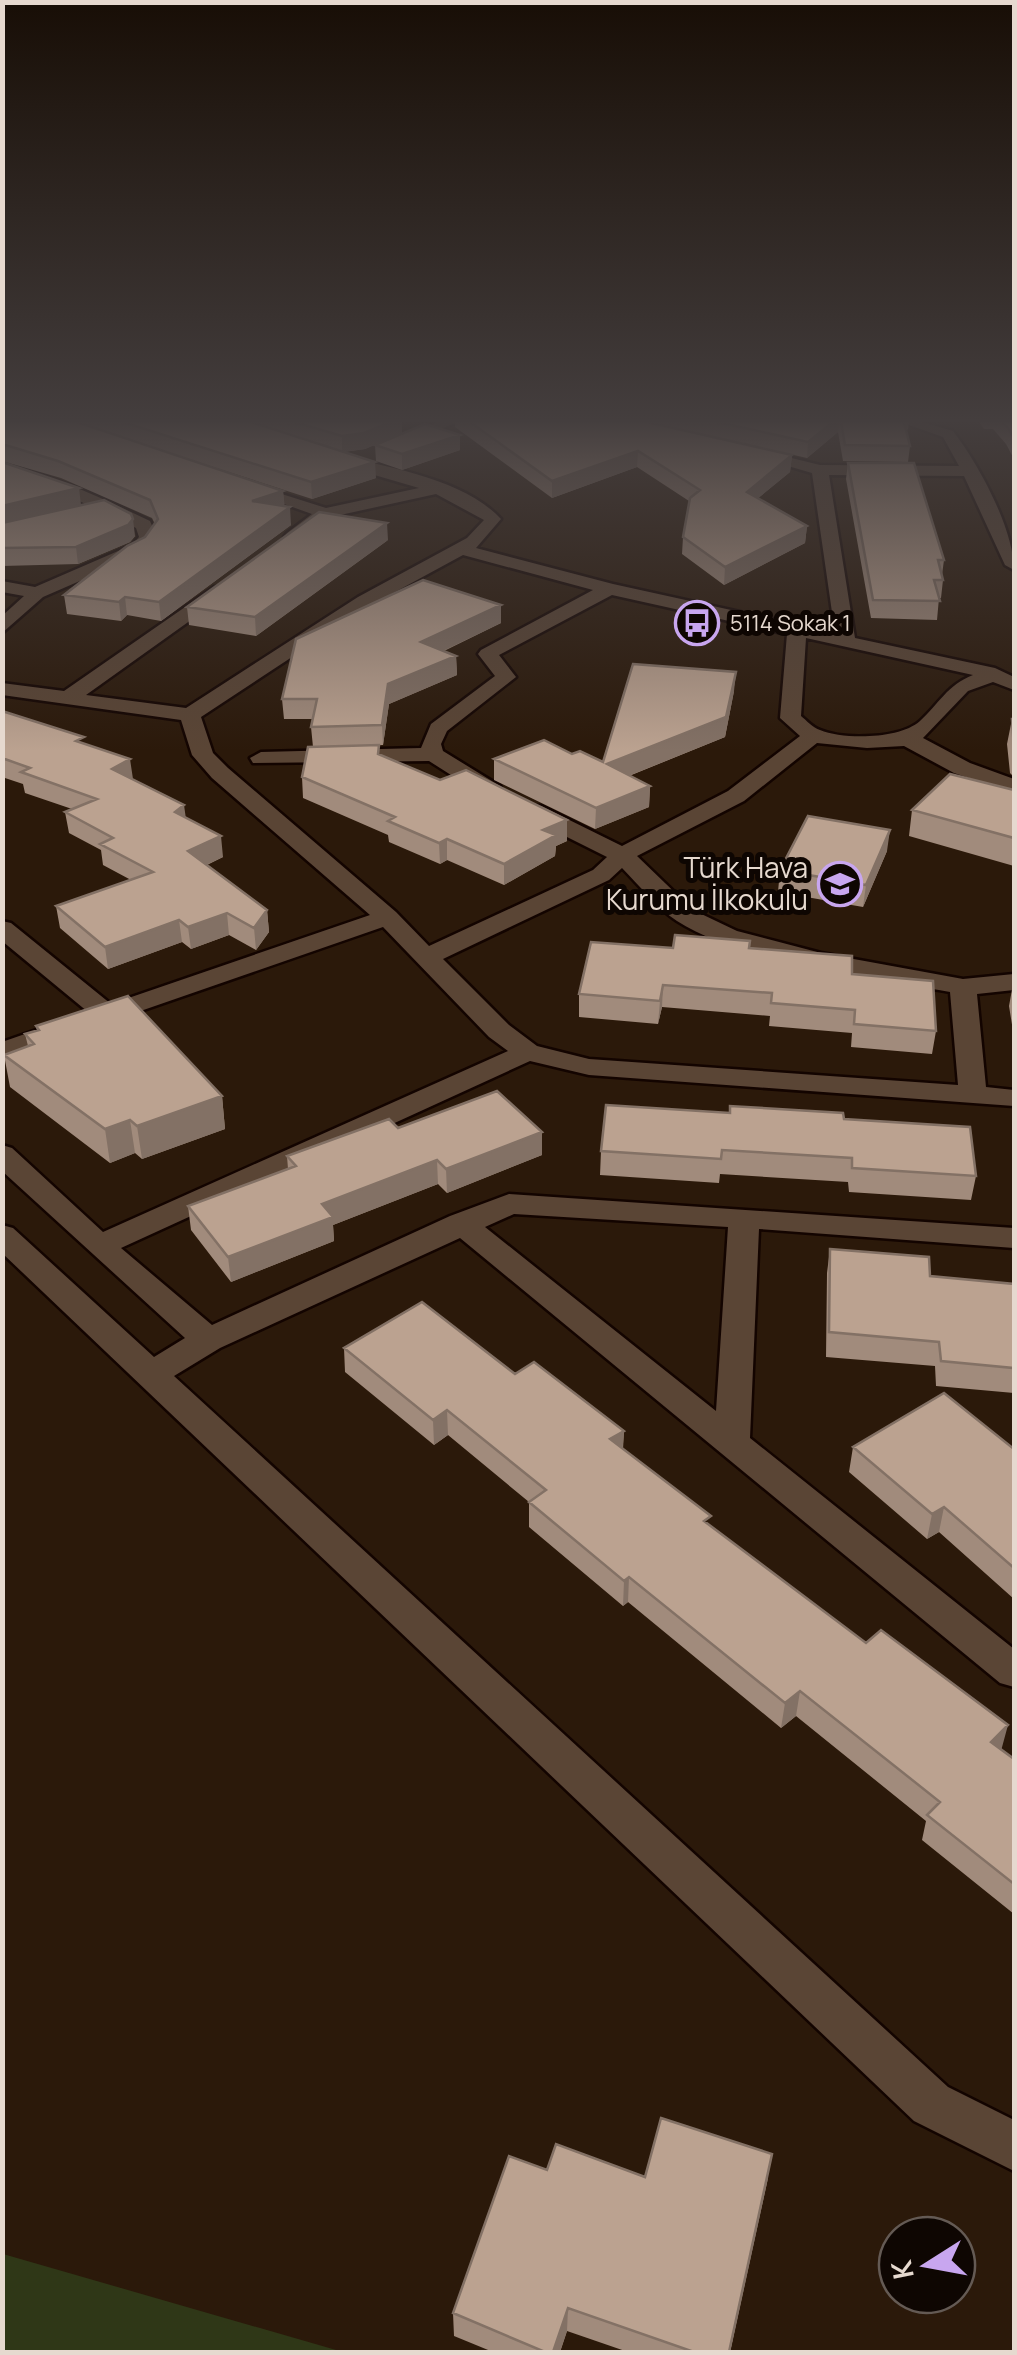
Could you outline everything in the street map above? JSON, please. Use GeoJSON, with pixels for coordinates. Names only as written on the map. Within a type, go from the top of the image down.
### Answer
{"type":"FeatureCollection","features":[{"type":"Feature","properties":{"kind":"street"},"geometry":{"type":"LineString","coordinates":[[2,627],[37,593],[138,549],[148,538],[146,532]]}},
{"type":"Feature","properties":{"kind":"street"},"geometry":{"type":"LineString","coordinates":[[282,545],[300,532]]}},
{"type":"Feature","properties":{"kind":"street"},"geometry":{"type":"LineString","coordinates":[[2,689],[190,715],[386,587],[461,548],[483,532]]}},
{"type":"Feature","properties":{"kind":"street"},"geometry":{"type":"LineString","coordinates":[[829,532],[846,642]]}},
{"type":"Feature","properties":{"kind":"street"},"geometry":{"type":"LineString","coordinates":[[1003,532],[1014,565]]}},
{"type":"Feature","properties":{"kind":"street"},"geometry":{"type":"LineString","coordinates":[[461,548],[610,589],[994,674],[1014,684]]}},
{"type":"Feature","properties":{"kind":"street"},"geometry":{"type":"LineString","coordinates":[[71,696],[238,577]]}},
{"type":"Feature","properties":{"kind":"street"},"geometry":{"type":"LineString","coordinates":[[2,586],[37,593]]}},
{"type":"Feature","properties":{"kind":"street"},"geometry":{"type":"LineString","coordinates":[[610,589],[488,654],[506,677],[438,728],[430,744],[434,754],[465,777],[622,854],[684,915],[728,936],[820,960],[963,987],[1014,982]]}},
{"type":"Feature","properties":{"kind":"street"},"geometry":{"type":"LineString","coordinates":[[797,630],[790,718],[813,736],[867,742],[908,739],[927,726],[961,688],[1014,662]]}},
{"type":"Feature","properties":{"kind":"street"},"geometry":{"type":"LineString","coordinates":[[190,715],[203,756],[387,918],[499,1032],[526,1052],[590,1067],[1014,1098]]}},
{"type":"Feature","properties":{"kind":"street"},"geometry":{"type":"LineString","coordinates":[[428,956],[601,875],[622,854],[736,796],[813,736]]}},
{"type":"Feature","properties":{"kind":"street"},"geometry":{"type":"LineString","coordinates":[[908,739],[962,768],[1014,786]]}},
{"type":"Feature","properties":{"kind":"street"},"geometry":{"type":"LineString","coordinates":[[261,758],[434,754]]}},
{"type":"Feature","properties":{"kind":"street"},"geometry":{"type":"LineString","coordinates":[[2,1051],[387,918]]}},
{"type":"Feature","properties":{"kind":"street"},"geometry":{"type":"LineString","coordinates":[[2,928],[108,1015]]}},
{"type":"Feature","properties":{"kind":"street"},"geometry":{"type":"LineString","coordinates":[[963,987],[973,1094]]}},
{"type":"Feature","properties":{"kind":"street"},"geometry":{"type":"LineString","coordinates":[[99,1246],[526,1052]]}},
{"type":"Feature","properties":{"kind":"street"},"geometry":{"type":"LineString","coordinates":[[2,1154],[99,1246],[208,1340]]}},
{"type":"Feature","properties":{"kind":"street"},"geometry":{"type":"LineString","coordinates":[[152,1374],[208,1340],[461,1222],[509,1204],[1014,1238]]}},
{"type":"Feature","properties":{"kind":"street"},"geometry":{"type":"LineString","coordinates":[[732,1442],[744,1218]]}},
{"type":"Feature","properties":{"kind":"street"},"geometry":{"type":"LineString","coordinates":[[461,1222],[1014,1671]]}},
{"type":"Feature","properties":{"kind":"street"},"geometry":{"type":"LineString","coordinates":[[2,1235],[931,2104],[1014,2146]]}},
{"type":"Feature","properties":{"kind":"green space"},"geometry":{"type":"Polygon","coordinates":[[[3,2254],[343,2352],[3,2352],[3,2254]]]}},
{"type":"Feature","properties":{"kind":"building"},"geometry":{"type":"Polygon","coordinates":[[[2,532],[112,532],[76,547],[2,548],[2,532]]]}},
{"type":"Feature","properties":{"kind":"building"},"geometry":{"type":"Polygon","coordinates":[[[149,532],[256,532],[159,602],[64,595],[127,546],[149,532]]]}},
{"type":"Feature","properties":{"kind":"building"},"geometry":{"type":"Polygon","coordinates":[[[291,532],[375,532],[255,617],[187,607],[291,532]]]}},
{"type":"Feature","properties":{"kind":"building"},"geometry":{"type":"Polygon","coordinates":[[[684,532],[795,532],[725,567],[683,537],[684,532]]]}},
{"type":"Feature","properties":{"kind":"building"},"geometry":{"type":"Polygon","coordinates":[[[861,532],[935,532],[944,560],[938,560],[943,580],[934,580],[940,601],[873,600],[861,532]]]}},
{"type":"Feature","properties":{"kind":"building"},"geometry":{"type":"Polygon","coordinates":[[[423,580],[501,605],[421,642],[456,656],[388,684],[382,725],[311,727],[317,699],[282,699],[296,639],[423,580]]]}},
{"type":"Feature","properties":{"kind":"building"},"geometry":{"type":"Polygon","coordinates":[[[633,664],[736,672],[726,717],[607,764],[650,786],[596,808],[494,759],[544,740],[572,754],[580,751],[603,762],[633,664]]]}},
{"type":"Feature","properties":{"kind":"building"},"geometry":{"type":"Polygon","coordinates":[[[2,711],[84,737],[76,741],[130,759],[112,769],[184,805],[175,812],[221,836],[188,851],[267,910],[254,928],[227,913],[188,927],[179,920],[105,947],[56,906],[153,872],[100,844],[113,838],[65,812],[97,799],[21,772],[30,768],[2,758],[2,711]]]}},
{"type":"Feature","properties":{"kind":"building"},"geometry":{"type":"Polygon","coordinates":[[[379,745],[378,754],[440,780],[466,770],[567,820],[543,830],[556,835],[504,864],[447,839],[439,843],[388,821],[395,817],[302,777],[308,747],[379,745]]]}},
{"type":"Feature","properties":{"kind":"building"},"geometry":{"type":"Polygon","coordinates":[[[950,774],[1014,790],[1014,838],[912,810],[950,774]]]}},
{"type":"Feature","properties":{"kind":"building"},"geometry":{"type":"Polygon","coordinates":[[[808,816],[890,830],[866,885],[780,870],[808,816]]]}},
{"type":"Feature","properties":{"kind":"building"},"geometry":{"type":"Polygon","coordinates":[[[675,935],[750,941],[749,948],[852,956],[852,974],[933,981],[936,1031],[854,1024],[855,1010],[771,1003],[772,993],[663,985],[660,1001],[579,994],[591,942],[673,948],[675,935]]]}},
{"type":"Feature","properties":{"kind":"building"},"geometry":{"type":"Polygon","coordinates":[[[128,996],[222,1096],[137,1126],[130,1120],[105,1129],[4,1055],[34,1044],[25,1034],[39,1030],[36,1026],[128,996]]]}},
{"type":"Feature","properties":{"kind":"building"},"geometry":{"type":"Polygon","coordinates":[[[497,1091],[542,1132],[446,1169],[437,1160],[322,1204],[333,1217],[228,1257],[188,1206],[296,1166],[287,1156],[389,1119],[398,1128],[497,1091]]]}},
{"type":"Feature","properties":{"kind":"building"},"geometry":{"type":"Polygon","coordinates":[[[606,1105],[730,1113],[730,1106],[843,1113],[844,1119],[970,1127],[976,1176],[852,1168],[852,1158],[722,1150],[721,1159],[601,1151],[606,1105]]]}},
{"type":"Feature","properties":{"kind":"building"},"geometry":{"type":"Polygon","coordinates":[[[830,1249],[929,1257],[930,1276],[1014,1284],[1014,1368],[941,1361],[939,1342],[829,1332],[830,1249]]]}},
{"type":"Feature","properties":{"kind":"building"},"geometry":{"type":"Polygon","coordinates":[[[422,1302],[515,1374],[534,1362],[624,1431],[610,1439],[711,1516],[704,1521],[866,1643],[881,1630],[1008,1725],[991,1742],[1014,1759],[1014,1884],[927,1815],[940,1802],[800,1691],[785,1703],[629,1577],[624,1581],[529,1502],[546,1490],[447,1410],[433,1420],[344,1348],[422,1302]]]}},
{"type":"Feature","properties":{"kind":"building"},"geometry":{"type":"Polygon","coordinates":[[[944,1393],[1014,1449],[1014,1568],[944,1507],[932,1514],[853,1447],[944,1393]]]}},
{"type":"Feature","properties":{"kind":"building"},"geometry":{"type":"Polygon","coordinates":[[[661,2118],[772,2154],[729,2352],[694,2352],[568,2308],[553,2352],[545,2352],[453,2313],[509,2156],[547,2170],[556,2144],[645,2177],[661,2118]]]}},
{"type":"Feature","properties":{"kind":"place","name":"5114 Sokak 1"},"geometry":{"type":"Point","coordinates":[697,623]}},
{"type":"Feature","properties":{"kind":"place","name":"Türk Hava Kurumu İlkokulu"},"geometry":{"type":"Point","coordinates":[840,884]}}]}
